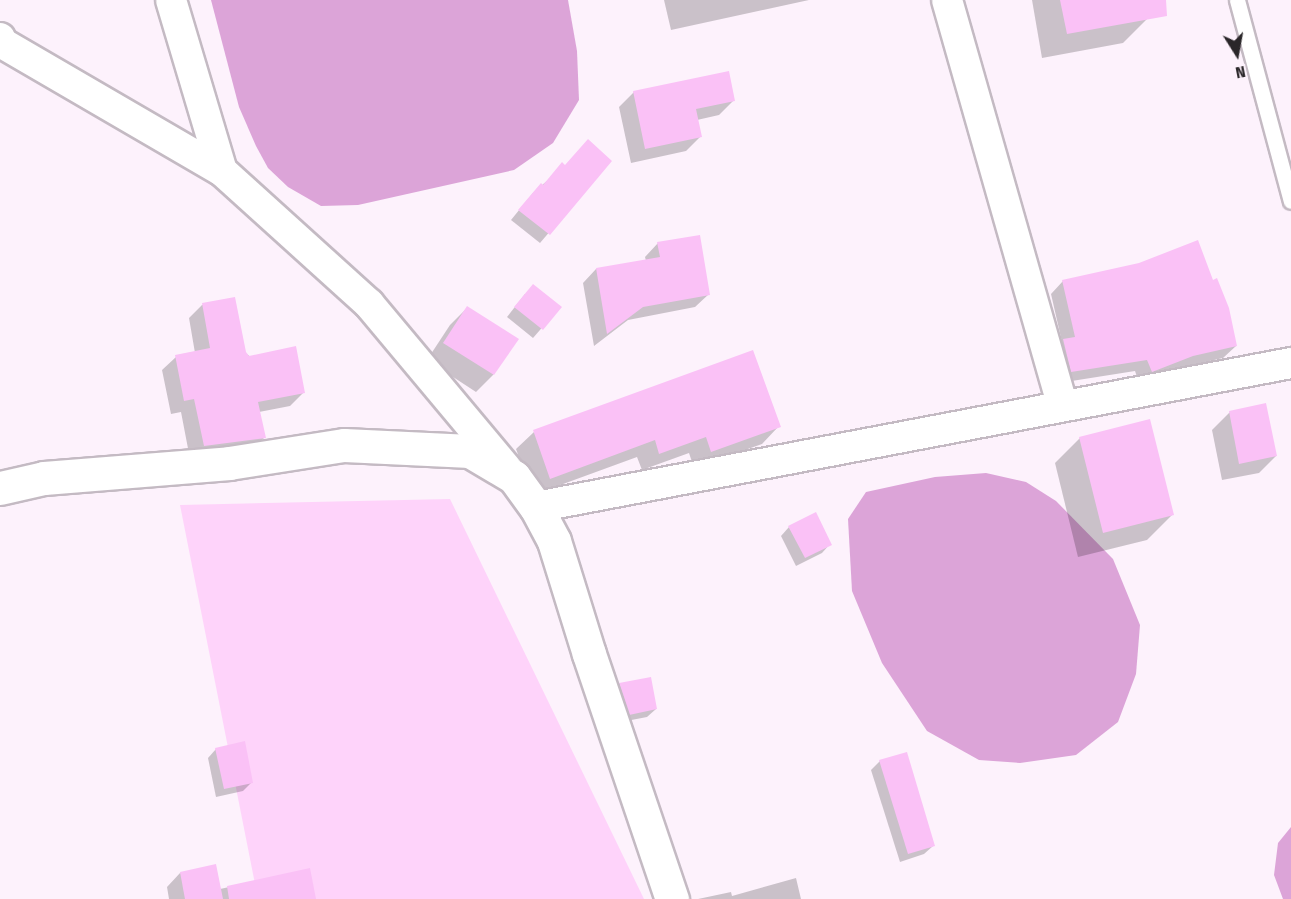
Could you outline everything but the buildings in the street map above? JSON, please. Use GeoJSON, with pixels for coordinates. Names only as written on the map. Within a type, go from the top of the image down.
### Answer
{"type":"FeatureCollection","features":[{"type":"Feature","properties":{"kind":"street"},"geometry":{"type":"LineString","coordinates":[[171,0],[222,171]]}},
{"type":"Feature","properties":{"kind":"street"},"geometry":{"type":"LineString","coordinates":[[947,0],[1063,406]]}},
{"type":"Feature","properties":{"kind":"street"},"geometry":{"type":"LineString","coordinates":[[0,38],[2,43],[222,171],[369,304],[514,477],[536,507],[554,541],[589,654],[672,899]]}},
{"type":"Feature","properties":{"kind":"street"},"geometry":{"type":"LineString","coordinates":[[536,507],[1291,363]]}},
{"type":"Feature","properties":{"kind":"street"},"geometry":{"type":"LineString","coordinates":[[0,488],[44,478],[229,463],[344,445],[470,452],[514,477]]}},
{"type":"Feature","properties":{"kind":"lane"},"geometry":{"type":"LineString","coordinates":[[1236,0],[1291,201]]}},
{"type":"Feature","properties":{"kind":"shaded area"},"geometry":{"type":"Polygon","coordinates":[[[211,0],[568,0],[577,51],[579,100],[553,143],[514,170],[358,205],[321,206],[288,187],[268,168],[256,146],[239,107],[211,0]]]}},
{"type":"Feature","properties":{"kind":"shaded area"},"geometry":{"type":"Polygon","coordinates":[[[986,473],[1026,482],[1056,501],[1113,559],[1140,625],[1136,674],[1118,722],[1076,755],[1020,763],[979,760],[927,731],[882,663],[852,591],[848,519],[866,492],[935,477],[986,473]]]}},
{"type":"Feature","properties":{"kind":"shaded area"},"geometry":{"type":"Polygon","coordinates":[[[450,499],[644,899],[258,899],[180,505],[450,499]]]}},
{"type":"Feature","properties":{"kind":"shaded area"},"geometry":{"type":"Polygon","coordinates":[[[1291,827],[1291,899],[1283,899],[1274,875],[1278,843],[1291,827]]]}}]}
